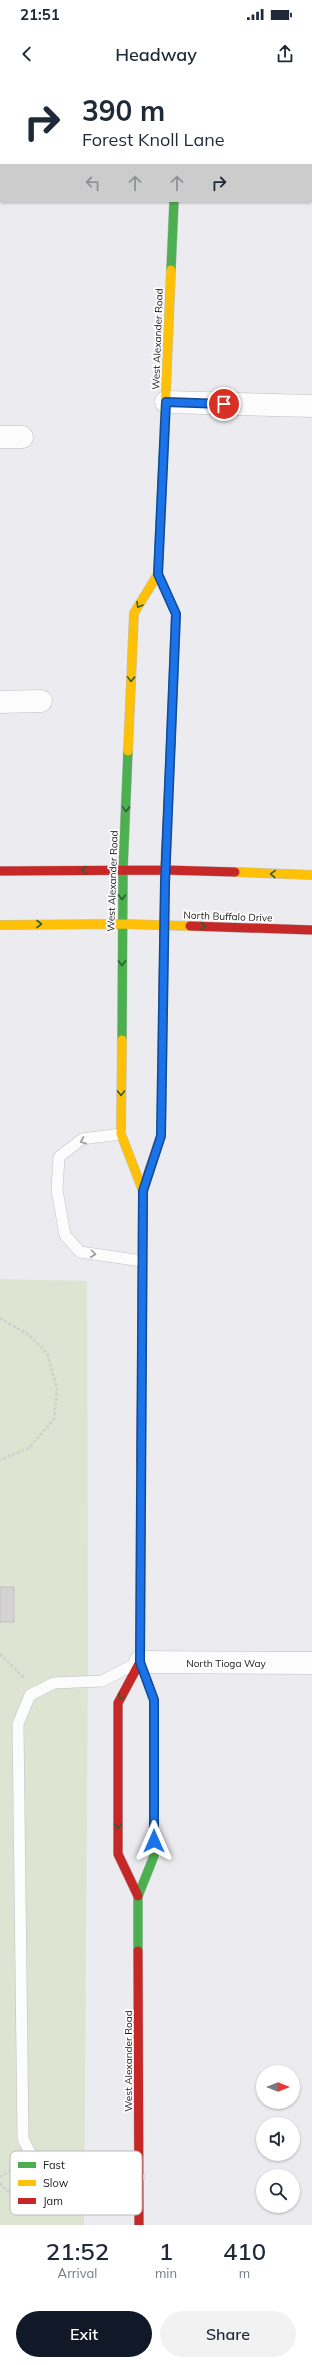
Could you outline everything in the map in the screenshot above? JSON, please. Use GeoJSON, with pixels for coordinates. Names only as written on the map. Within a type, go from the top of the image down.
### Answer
{"type":"FeatureCollection","features":[{"type":"Feature","properties":{"kind":"main road","name":"West Alexander Road"},"geometry":{"type":"LineString","coordinates":[[139,2151],[138,1896],[154,1856],[154,1700],[140,1662],[143,1191],[161,1136],[165,870],[176,614],[158,574],[174,202]]}},
{"type":"Feature","properties":{"kind":"main road","name":"West Alexander Road"},"geometry":{"type":"LineString","coordinates":[[143,1191],[121,1134],[123,870],[134,613],[158,574]]}},
{"type":"Feature","properties":{"kind":"main road"},"geometry":{"type":"LineString","coordinates":[[0,871],[165,870],[312,875]]}},
{"type":"Feature","properties":{"kind":"main road","name":"North Buffalo Drive"},"geometry":{"type":"LineString","coordinates":[[0,925],[122,924],[312,930]]}},
{"type":"Feature","properties":{"kind":"main road","name":"West Alexander Road"},"geometry":{"type":"LineString","coordinates":[[138,1896],[118,1854],[118,1703],[140,1662]]}},
{"type":"Feature","properties":{"kind":"street"},"geometry":{"type":"LineString","coordinates":[[166,402],[312,406]]}},
{"type":"Feature","properties":{"kind":"street"},"geometry":{"type":"LineString","coordinates":[[0,437],[22,437]]}},
{"type":"Feature","properties":{"kind":"street"},"geometry":{"type":"LineString","coordinates":[[0,702],[41,701]]}},
{"type":"Feature","properties":{"kind":"street","name":"North Tioga Way"},"geometry":{"type":"LineString","coordinates":[[140,1662],[312,1663]]}},
{"type":"Feature","properties":{"kind":"lane"},"geometry":{"type":"LineString","coordinates":[[121,1134],[82,1139],[59,1157],[57,1190],[65,1235],[80,1252],[142,1261]]}},
{"type":"Feature","properties":{"kind":"lane"},"geometry":{"type":"LineString","coordinates":[[29,2151],[23,2139],[18,1724],[30,1695],[54,1683],[102,1681],[140,1662]]}},
{"type":"Feature","properties":{"kind":"path"},"geometry":{"type":"LineString","coordinates":[[0,1318],[29,1335],[47,1353],[57,1389],[54,1419],[29,1448],[0,1460]]}},
{"type":"Feature","properties":{"kind":"path"},"geometry":{"type":"LineString","coordinates":[[0,2183],[10,2193]]}},
{"type":"Feature","properties":{"kind":"green space"},"geometry":{"type":"Polygon","coordinates":[[[0,1279],[87,1281],[88,1650],[85,2151],[10,2151],[10,2215],[84,2215],[84,2225],[0,2225],[0,1279]]]}},
{"type":"Feature","properties":{"kind":"building"},"geometry":{"type":"Polygon","coordinates":[[[0,1587],[14,1587],[14,1622],[0,1622],[0,1587]]]}},
{"type":"Feature","properties":{"kind":"traffic: fast"},"geometry":{"type":"LineString","coordinates":[[171,270],[174,202]]}},
{"type":"Feature","properties":{"kind":"traffic: fast"},"geometry":{"type":"LineString","coordinates":[[164,439],[158,574],[176,614],[171,740]]}},
{"type":"Feature","properties":{"kind":"traffic: fast"},"geometry":{"type":"LineString","coordinates":[[122,1040],[123,870],[128,751]]}},
{"type":"Feature","properties":{"kind":"traffic: fast"},"geometry":{"type":"LineString","coordinates":[[138,1951],[138,1896],[154,1856],[154,1791]]}},
{"type":"Feature","properties":{"kind":"traffic: slow"},"geometry":{"type":"LineString","coordinates":[[164,439],[171,270]]}},
{"type":"Feature","properties":{"kind":"traffic: slow"},"geometry":{"type":"LineString","coordinates":[[128,751],[134,613],[158,574]]}},
{"type":"Feature","properties":{"kind":"traffic: slow"},"geometry":{"type":"LineString","coordinates":[[235,872],[312,875]]}},
{"type":"Feature","properties":{"kind":"traffic: slow"},"geometry":{"type":"LineString","coordinates":[[0,925],[122,924],[190,926]]}},
{"type":"Feature","properties":{"kind":"traffic: slow"},"geometry":{"type":"LineString","coordinates":[[150,1168],[161,1136],[163,1002]]}},
{"type":"Feature","properties":{"kind":"traffic: slow"},"geometry":{"type":"LineString","coordinates":[[122,1040],[121,1134],[143,1191]]}},
{"type":"Feature","properties":{"kind":"traffic: slow"},"geometry":{"type":"LineString","coordinates":[[141,1461],[140,1662],[154,1700],[154,1791]]}},
{"type":"Feature","properties":{"kind":"traffic: jam"},"geometry":{"type":"LineString","coordinates":[[163,1002],[165,870],[171,740]]}},
{"type":"Feature","properties":{"kind":"traffic: jam"},"geometry":{"type":"LineString","coordinates":[[0,871],[165,870],[235,872]]}},
{"type":"Feature","properties":{"kind":"traffic: jam"},"geometry":{"type":"LineString","coordinates":[[190,926],[312,930]]}},
{"type":"Feature","properties":{"kind":"traffic: jam"},"geometry":{"type":"LineString","coordinates":[[141,1461],[143,1191],[150,1168]]}},
{"type":"Feature","properties":{"kind":"traffic: jam"},"geometry":{"type":"LineString","coordinates":[[138,1896],[118,1854],[118,1703],[140,1662]]}},
{"type":"Feature","properties":{"kind":"traffic: jam"},"geometry":{"type":"LineString","coordinates":[[138,1951],[139,2151]]}},
{"type":"Feature","properties":{"kind":"traffic: jam"},"geometry":{"type":"LineString","coordinates":[[139,2215],[139,2225]]}},
{"type":"Feature","properties":{"kind":"route"},"geometry":{"type":"LineString","coordinates":[[154,1841],[154,1700],[140,1662],[143,1191],[161,1136],[165,884],[176,614],[158,574],[166,402],[224,404]]}}]}
